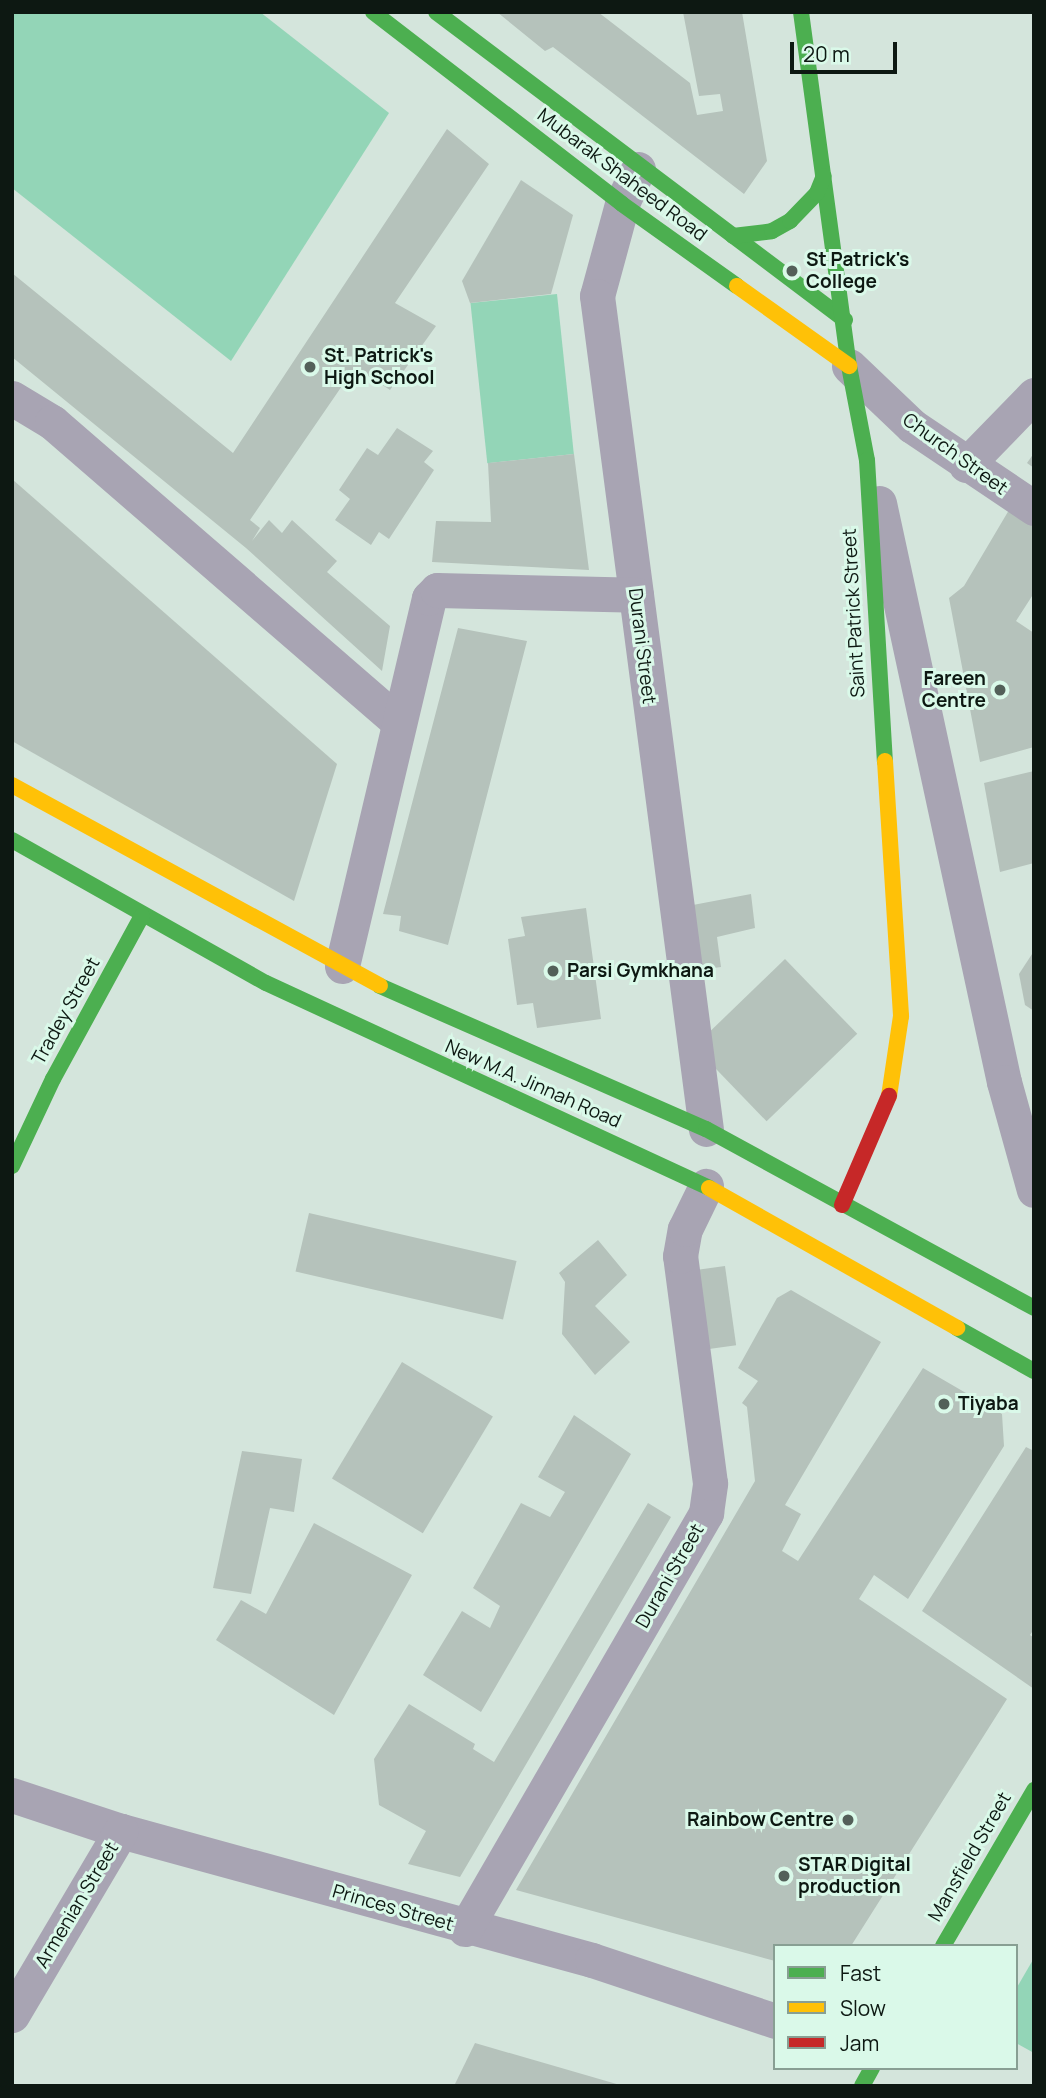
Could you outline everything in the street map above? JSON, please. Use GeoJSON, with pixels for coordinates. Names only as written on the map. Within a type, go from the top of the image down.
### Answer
{"type":"FeatureCollection","features":[{"type":"Feature","properties":{"kind":"street","name":"Mubarak Shaheed Road"},"geometry":{"type":"LineString","coordinates":[[373,12],[622,204],[849,366]]}},
{"type":"Feature","properties":{"kind":"street","name":"Mubarak Shaheed Road"},"geometry":{"type":"LineString","coordinates":[[436,12],[638,169],[845,320]]}},
{"type":"Feature","properties":{"kind":"street","name":"Saint Patrick Street"},"geometry":{"type":"LineString","coordinates":[[801,12],[845,320],[849,366],[867,460],[901,1016],[893,1087],[842,1205]]}},
{"type":"Feature","properties":{"kind":"street","name":"Durani Street"},"geometry":{"type":"LineString","coordinates":[[638,169],[622,204],[597,296],[706,1129]]}},
{"type":"Feature","properties":{"kind":"street"},"geometry":{"type":"LineString","coordinates":[[733,236],[772,231],[790,222],[817,193],[824,176]]}},
{"type":"Feature","properties":{"kind":"street","name":"Church Street"},"geometry":{"type":"LineString","coordinates":[[849,366],[912,426],[966,465],[1034,508]]}},
{"type":"Feature","properties":{"kind":"street"},"geometry":{"type":"LineString","coordinates":[[966,465],[1034,395]]}},
{"type":"Feature","properties":{"kind":"street"},"geometry":{"type":"LineString","coordinates":[[12,398],[52,422],[398,722]]}},
{"type":"Feature","properties":{"kind":"street"},"geometry":{"type":"LineString","coordinates":[[867,460],[890,540],[1004,1082],[1034,1190]]}},
{"type":"Feature","properties":{"kind":"street"},"geometry":{"type":"LineString","coordinates":[[304,1001],[329,972],[398,722],[423,614],[437,590],[636,595]]}},
{"type":"Feature","properties":{"kind":"street","name":"New M.A. Jinnah Road"},"geometry":{"type":"LineString","coordinates":[[12,785],[329,972],[395,993],[706,1129],[1034,1308]]}},
{"type":"Feature","properties":{"kind":"street","name":"New M.A. Jinnah Road"},"geometry":{"type":"LineString","coordinates":[[12,839],[142,916],[304,1001],[706,1186],[1034,1371]]}},
{"type":"Feature","properties":{"kind":"street","name":"Tradey Street"},"geometry":{"type":"LineString","coordinates":[[12,1166],[53,1079],[142,916]]}},
{"type":"Feature","properties":{"kind":"street"},"geometry":{"type":"LineString","coordinates":[[382,1038],[372,1027],[373,1007],[395,993]]}},
{"type":"Feature","properties":{"kind":"street","name":"Durani Street"},"geometry":{"type":"LineString","coordinates":[[466,1929],[706,1513],[710,1483],[680,1256],[685,1229],[706,1186]]}},
{"type":"Feature","properties":{"kind":"street","name":"Mansfield Street"},"geometry":{"type":"LineString","coordinates":[[944,1944],[1034,1790]]}},
{"type":"Feature","properties":{"kind":"street","name":"Princes Street"},"geometry":{"type":"LineString","coordinates":[[12,1795],[121,1832],[466,1929],[592,1960],[773,2020]]}},
{"type":"Feature","properties":{"kind":"street","name":"Armenian Street"},"geometry":{"type":"LineString","coordinates":[[12,2015],[121,1832]]}},
{"type":"Feature","properties":{"kind":"green space"},"geometry":{"type":"Polygon","coordinates":[[[12,12],[260,12],[389,113],[231,361],[12,188],[12,12]]]}},
{"type":"Feature","properties":{"kind":"green space"},"geometry":{"type":"Polygon","coordinates":[[[557,294],[574,454],[487,463],[470,303],[557,294]]]}},
{"type":"Feature","properties":{"kind":"green space"},"geometry":{"type":"Polygon","coordinates":[[[1034,1958],[1034,2053],[1018,2044],[1018,1986],[1034,1958]]]}},
{"type":"Feature","properties":{"kind":"building"},"geometry":{"type":"Polygon","coordinates":[[[497,12],[598,12],[690,83],[697,115],[723,111],[720,94],[699,96],[683,12],[742,12],[767,161],[744,194],[553,47],[545,51],[497,12]]]}},
{"type":"Feature","properties":{"kind":"building"},"geometry":{"type":"Polygon","coordinates":[[[447,129],[489,164],[395,303],[436,326],[390,390],[355,367],[250,520],[260,528],[252,541],[269,520],[282,533],[292,520],[337,561],[327,572],[390,626],[382,671],[246,548],[12,357],[12,273],[233,453],[447,129]]]}},
{"type":"Feature","properties":{"kind":"building"},"geometry":{"type":"Polygon","coordinates":[[[521,180],[573,215],[551,294],[470,303],[462,281],[521,180]]]}},
{"type":"Feature","properties":{"kind":"building"},"geometry":{"type":"Polygon","coordinates":[[[397,428],[433,451],[424,462],[434,470],[389,539],[379,532],[371,545],[335,520],[350,499],[339,490],[367,448],[378,455],[397,428]]]}},
{"type":"Feature","properties":{"kind":"building"},"geometry":{"type":"Polygon","coordinates":[[[1034,453],[1034,468],[1027,463],[1034,453]]]}},
{"type":"Feature","properties":{"kind":"building"},"geometry":{"type":"Polygon","coordinates":[[[574,454],[589,570],[432,562],[436,521],[491,522],[488,463],[574,454]]]}},
{"type":"Feature","properties":{"kind":"building"},"geometry":{"type":"Polygon","coordinates":[[[12,479],[337,764],[294,901],[12,741],[12,479]]]}},
{"type":"Feature","properties":{"kind":"building","name":"Fareen Centre"},"geometry":{"type":"Polygon","coordinates":[[[1009,510],[1034,527],[1034,593],[1016,621],[1034,633],[1034,747],[980,762],[949,598],[964,586],[1009,510]]]}},
{"type":"Feature","properties":{"kind":"building"},"geometry":{"type":"Polygon","coordinates":[[[458,628],[527,641],[448,945],[399,931],[401,916],[383,914],[458,628]]]}},
{"type":"Feature","properties":{"kind":"building"},"geometry":{"type":"Polygon","coordinates":[[[1034,771],[1034,863],[1000,872],[984,783],[1034,771]]]}},
{"type":"Feature","properties":{"kind":"building"},"geometry":{"type":"Polygon","coordinates":[[[751,894],[755,928],[717,937],[721,967],[685,972],[677,908],[751,894]]]}},
{"type":"Feature","properties":{"kind":"building","name":"Parsi Gymkhana"},"geometry":{"type":"Polygon","coordinates":[[[586,908],[601,1019],[537,1028],[533,1003],[517,1005],[508,939],[525,936],[521,917],[586,908]]]}},
{"type":"Feature","properties":{"kind":"building"},"geometry":{"type":"Polygon","coordinates":[[[1034,951],[1034,1011],[1025,1005],[1019,974],[1034,951]]]}},
{"type":"Feature","properties":{"kind":"building"},"geometry":{"type":"Polygon","coordinates":[[[785,959],[857,1034],[767,1121],[694,1047],[785,959]]]}},
{"type":"Feature","properties":{"kind":"building"},"geometry":{"type":"Polygon","coordinates":[[[309,1213],[517,1261],[503,1319],[296,1271],[309,1213]]]}},
{"type":"Feature","properties":{"kind":"building"},"geometry":{"type":"Polygon","coordinates":[[[598,1240],[627,1275],[595,1306],[630,1342],[595,1375],[562,1334],[565,1282],[559,1273],[598,1240]]]}},
{"type":"Feature","properties":{"kind":"building"},"geometry":{"type":"Polygon","coordinates":[[[725,1266],[736,1345],[705,1350],[694,1270],[725,1266]]]}},
{"type":"Feature","properties":{"kind":"building"},"geometry":{"type":"Polygon","coordinates":[[[791,1290],[881,1342],[785,1505],[801,1514],[782,1551],[798,1561],[923,1368],[1002,1414],[1004,1446],[908,1599],[874,1575],[859,1599],[1007,1699],[852,1944],[773,1944],[773,1960],[516,1890],[755,1481],[747,1407],[742,1403],[758,1381],[738,1368],[777,1298],[791,1290]]]}},
{"type":"Feature","properties":{"kind":"building"},"geometry":{"type":"Polygon","coordinates":[[[402,1362],[493,1417],[423,1533],[332,1479],[402,1362]]]}},
{"type":"Feature","properties":{"kind":"building"},"geometry":{"type":"Polygon","coordinates":[[[574,1415],[631,1454],[481,1712],[423,1675],[462,1611],[490,1628],[500,1606],[473,1588],[521,1503],[550,1517],[565,1492],[538,1477],[574,1415]]]}},
{"type":"Feature","properties":{"kind":"building"},"geometry":{"type":"Polygon","coordinates":[[[1026,1447],[1034,1451],[1034,1629],[1030,1635],[1034,1638],[1034,1689],[922,1611],[1026,1447]]]}},
{"type":"Feature","properties":{"kind":"building"},"geometry":{"type":"Polygon","coordinates":[[[242,1451],[302,1459],[294,1512],[270,1508],[251,1594],[213,1588],[242,1451]]]}},
{"type":"Feature","properties":{"kind":"building"},"geometry":{"type":"Polygon","coordinates":[[[648,1503],[671,1517],[460,1877],[408,1864],[426,1831],[379,1805],[374,1759],[409,1704],[475,1744],[473,1749],[494,1762],[648,1503]]]}},
{"type":"Feature","properties":{"kind":"building"},"geometry":{"type":"Polygon","coordinates":[[[314,1523],[412,1575],[334,1715],[216,1640],[241,1600],[266,1614],[314,1523]]]}},
{"type":"Feature","properties":{"kind":"building"},"geometry":{"type":"Polygon","coordinates":[[[475,2043],[620,2085],[620,2086],[454,2086],[475,2043]]]}},
{"type":"Feature","properties":{"kind":"traffic: fast"},"geometry":{"type":"LineString","coordinates":[[373,12],[622,204],[737,286]]}},
{"type":"Feature","properties":{"kind":"traffic: fast"},"geometry":{"type":"LineString","coordinates":[[436,12],[845,320]]}},
{"type":"Feature","properties":{"kind":"traffic: fast"},"geometry":{"type":"LineString","coordinates":[[801,12],[849,366],[867,460],[885,761]]}},
{"type":"Feature","properties":{"kind":"traffic: fast"},"geometry":{"type":"LineString","coordinates":[[733,236],[772,231],[790,221],[817,193],[824,176]]}},
{"type":"Feature","properties":{"kind":"traffic: fast"},"geometry":{"type":"LineString","coordinates":[[12,840],[266,983],[709,1188]]}},
{"type":"Feature","properties":{"kind":"traffic: fast"},"geometry":{"type":"LineString","coordinates":[[12,1166],[53,1079],[142,916]]}},
{"type":"Feature","properties":{"kind":"traffic: fast"},"geometry":{"type":"LineString","coordinates":[[380,986],[706,1129],[1034,1308]]}},
{"type":"Feature","properties":{"kind":"traffic: fast"},"geometry":{"type":"LineString","coordinates":[[957,1328],[1034,1371]]}},
{"type":"Feature","properties":{"kind":"traffic: fast"},"geometry":{"type":"LineString","coordinates":[[944,1944],[1034,1790]]}},
{"type":"Feature","properties":{"kind":"traffic: fast"},"geometry":{"type":"LineString","coordinates":[[862,2086],[871,2070]]}},
{"type":"Feature","properties":{"kind":"traffic: slow"},"geometry":{"type":"LineString","coordinates":[[737,286],[849,366]]}},
{"type":"Feature","properties":{"kind":"traffic: slow"},"geometry":{"type":"LineString","coordinates":[[885,761],[901,1016],[889,1096]]}},
{"type":"Feature","properties":{"kind":"traffic: slow"},"geometry":{"type":"LineString","coordinates":[[12,785],[380,986]]}},
{"type":"Feature","properties":{"kind":"traffic: slow"},"geometry":{"type":"LineString","coordinates":[[709,1188],[957,1328]]}},
{"type":"Feature","properties":{"kind":"traffic: jam"},"geometry":{"type":"LineString","coordinates":[[842,1205],[889,1096]]}},
{"type":"Feature","properties":{"kind":"place","name":"St Patrick's College"},"geometry":{"type":"Point","coordinates":[792,271]}},
{"type":"Feature","properties":{"kind":"place","name":"St. Patrick's High School"},"geometry":{"type":"Point","coordinates":[310,367]}},
{"type":"Feature","properties":{"kind":"place","name":"Fareen Centre"},"geometry":{"type":"Point","coordinates":[1000,690]}},
{"type":"Feature","properties":{"kind":"place","name":"Parsi Gymkhana"},"geometry":{"type":"Point","coordinates":[553,971]}},
{"type":"Feature","properties":{"kind":"place","name":"Tiyaba"},"geometry":{"type":"Point","coordinates":[944,1404]}},
{"type":"Feature","properties":{"kind":"place","name":"Rainbow Centre"},"geometry":{"type":"Point","coordinates":[848,1820]}},
{"type":"Feature","properties":{"kind":"place","name":"STAR Digital production"},"geometry":{"type":"Point","coordinates":[784,1876]}}]}
